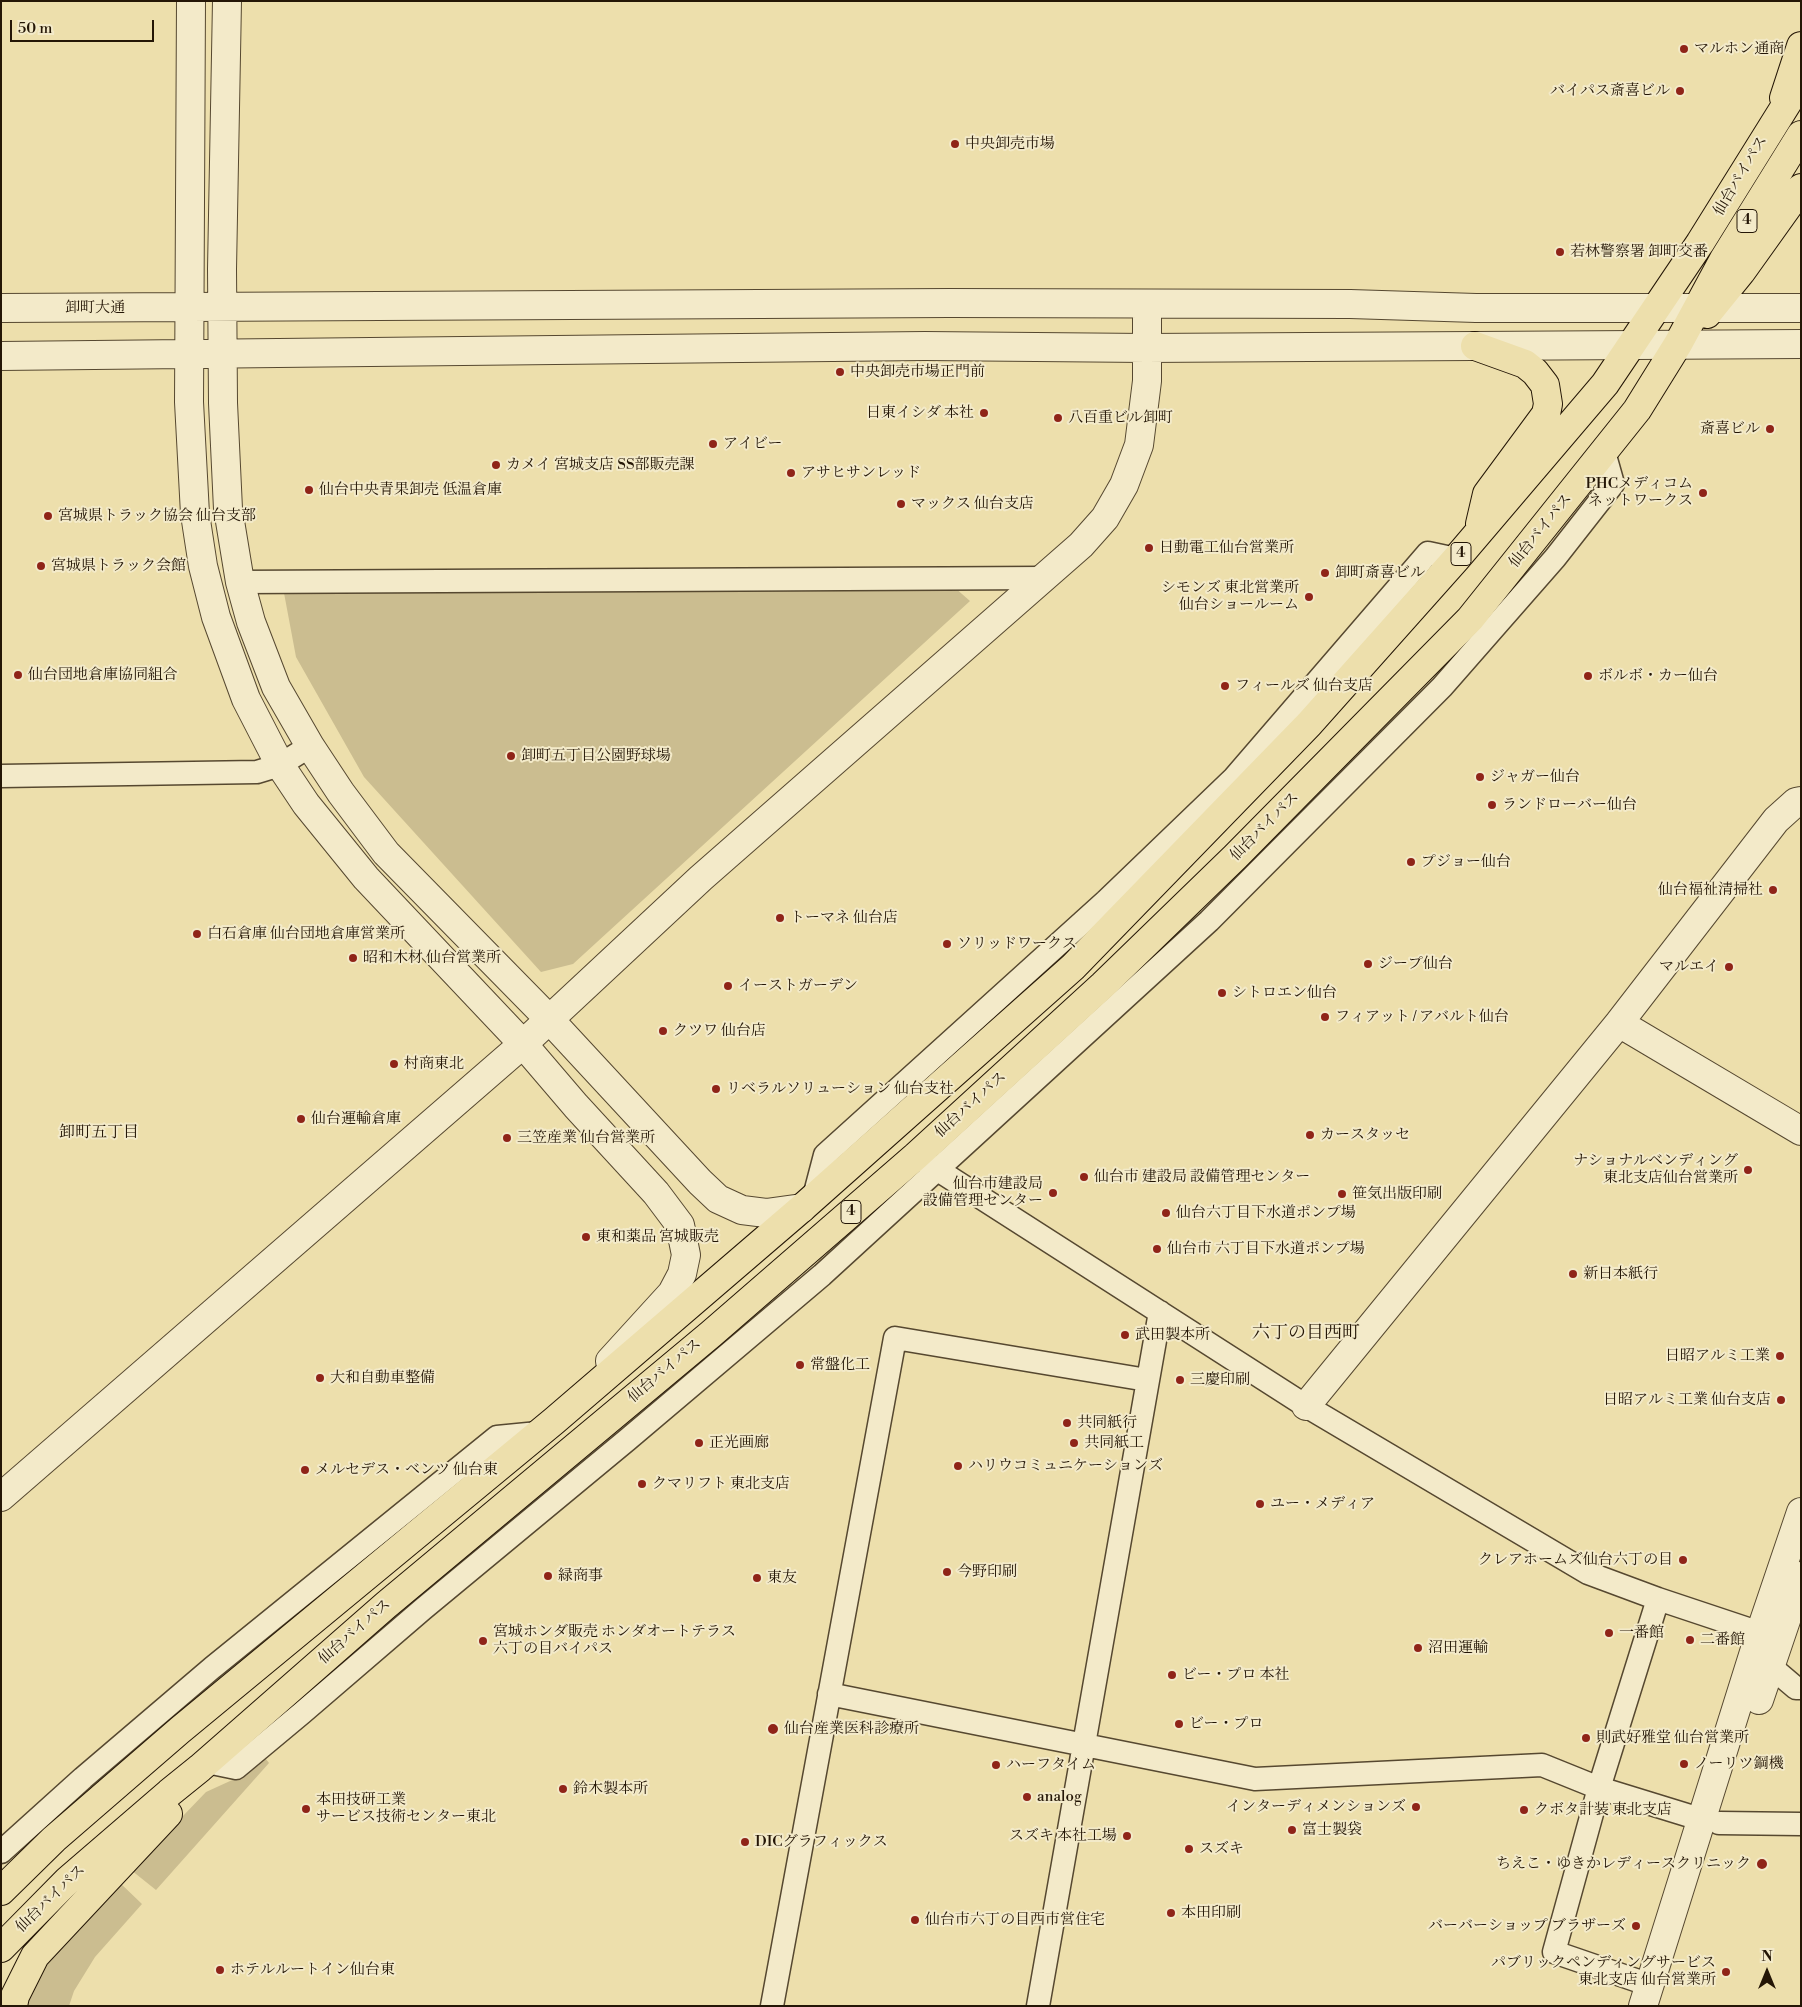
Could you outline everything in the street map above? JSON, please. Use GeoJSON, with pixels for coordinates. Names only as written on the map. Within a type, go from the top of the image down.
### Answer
{"type":"FeatureCollection","features":[{"type":"Feature","properties":{"kind":"highway","name":"4"},"geometry":{"type":"LineString","coordinates":[[1779,113],[1801,46]]}},
{"type":"Feature","properties":{"kind":"highway","name":"仙台バイパス"},"geometry":{"type":"LineString","coordinates":[[1,1891],[54,1839],[180,1730],[546,1427],[808,1203],[1073,967],[1309,724],[1456,559],[1606,384],[1655,308],[1700,244],[1779,113],[1801,81]]}},
{"type":"Feature","properties":{"kind":"highway","name":"仙台バイパス"},"geometry":{"type":"LineString","coordinates":[[1704,308],[1724,258],[1801,135]]}},
{"type":"Feature","properties":{"kind":"highway","name":"4"},"geometry":{"type":"LineString","coordinates":[[1678,344],[1704,308],[1742,272],[1801,188]]}},
{"type":"Feature","properties":{"kind":"highway","name":"仙台バイパス"},"geometry":{"type":"LineString","coordinates":[[1,1948],[68,1880],[169,1792],[204,1765],[386,1605],[711,1334],[916,1156],[1145,945],[1235,857],[1470,619],[1637,410],[1678,344]]}},
{"type":"Feature","properties":{"kind":"highway"},"geometry":{"type":"LineString","coordinates":[[1475,346],[1504,354],[1525,364],[1535,372],[1545,385],[1548,404],[1546,414],[1487,494],[1478,533]]}},
{"type":"Feature","properties":{"kind":"highway"},"geometry":{"type":"LineString","coordinates":[[13,2006],[15,1996],[35,1956],[181,1800],[204,1765]]}},
{"type":"Feature","properties":{"kind":"street"},"geometry":{"type":"LineString","coordinates":[[1,1852],[83,1778],[212,1668],[497,1437],[546,1427],[672,1293],[682,1274],[686,1255],[680,1225],[656,1193],[576,1106],[523,1044],[366,878],[306,804],[280,764],[246,699],[216,617],[203,566],[195,514],[189,355],[191,1]]}},
{"type":"Feature","properties":{"kind":"street"},"geometry":{"type":"LineString","coordinates":[[227,1],[222,269],[228,510],[240,582],[251,622],[276,687],[310,746],[341,793],[386,852],[549,1019],[693,1174],[718,1198],[742,1210],[766,1213],[808,1203]]}},
{"type":"Feature","properties":{"kind":"street"},"geometry":{"type":"LineString","coordinates":[[1,1497],[523,1044],[702,878],[1081,545],[1105,518],[1124,485],[1139,446],[1147,381],[1147,304]]}},
{"type":"Feature","properties":{"kind":"street","name":"卸町大通"},"geometry":{"type":"LineString","coordinates":[[1,308],[1147,304],[1350,304],[1476,308],[1801,308]]}},
{"type":"Feature","properties":{"kind":"street"},"geometry":{"type":"LineString","coordinates":[[1,356],[925,346],[1146,348],[1801,344]]}},
{"type":"Feature","properties":{"kind":"street"},"geometry":{"type":"LineString","coordinates":[[204,1765],[236,1768],[423,1609],[635,1434],[822,1275],[1209,921],[1442,687],[1555,558],[1613,484],[1604,452]]}},
{"type":"Feature","properties":{"kind":"street"},"geometry":{"type":"LineString","coordinates":[[240,582],[1045,578]]}},
{"type":"Feature","properties":{"kind":"street"},"geometry":{"type":"LineString","coordinates":[[1,776],[257,772],[280,764],[310,746]]}},
{"type":"Feature","properties":{"kind":"street"},"geometry":{"type":"LineString","coordinates":[[1306,1406],[1619,1024],[1776,820],[1796,802],[1801,801]]}},
{"type":"Feature","properties":{"kind":"street"},"geometry":{"type":"LineString","coordinates":[[1619,1024],[1801,1131]]}},
{"type":"Feature","properties":{"kind":"street"},"geometry":{"type":"LineString","coordinates":[[916,1156],[1306,1406],[1588,1573],[1760,1634]]}},
{"type":"Feature","properties":{"kind":"street"},"geometry":{"type":"LineString","coordinates":[[1038,2006],[1160,1312]]}},
{"type":"Feature","properties":{"kind":"street"},"geometry":{"type":"LineString","coordinates":[[772,2006],[895,1338],[1147,1380]]}},
{"type":"Feature","properties":{"kind":"street"},"geometry":{"type":"LineString","coordinates":[[1711,1821],[1760,1634],[1801,1512]]}},
{"type":"Feature","properties":{"kind":"street"},"geometry":{"type":"LineString","coordinates":[[1658,1599],[1599,1788],[1554,1952],[1651,1999],[1711,1821],[1770,1666],[1801,1576]]}},
{"type":"Feature","properties":{"kind":"street"},"geometry":{"type":"LineString","coordinates":[[1760,1634],[1770,1666],[1796,1688],[1801,1688]]}},
{"type":"Feature","properties":{"kind":"street"},"geometry":{"type":"LineString","coordinates":[[830,1694],[1255,1779],[1542,1765],[1599,1788],[1711,1821],[1801,1824]]}},
{"type":"Feature","properties":{"kind":"shaded area"},"geometry":{"type":"Polygon","coordinates":[[[954,587],[970,601],[573,964],[541,972],[364,777],[296,657],[284,593],[954,587]]]}},
{"type":"Feature","properties":{"kind":"shaded area"},"geometry":{"type":"Polygon","coordinates":[[[263,1755],[269,1763],[156,1890],[131,1870],[206,1792],[241,1776],[263,1755]]]}},
{"type":"Feature","properties":{"kind":"shaded area"},"geometry":{"type":"Polygon","coordinates":[[[118,1881],[142,1904],[95,1957],[74,1991],[69,2006],[25,2006],[46,1961],[118,1881]]]}},
{"type":"Feature","properties":{"kind":"place","name":"マルホン通商"},"geometry":{"type":"Point","coordinates":[1684,49]}},
{"type":"Feature","properties":{"kind":"place","name":"バイパス斎喜ビル"},"geometry":{"type":"Point","coordinates":[1680,91]}},
{"type":"Feature","properties":{"kind":"place","name":"中央卸売市場"},"geometry":{"type":"Point","coordinates":[955,144]}},
{"type":"Feature","properties":{"kind":"place","name":"若林警察署 卸町交番"},"geometry":{"type":"Point","coordinates":[1560,252]}},
{"type":"Feature","properties":{"kind":"place","name":"中央卸売市場正門前"},"geometry":{"type":"Point","coordinates":[840,372]}},
{"type":"Feature","properties":{"kind":"place","name":"日東イシダ 本社"},"geometry":{"type":"Point","coordinates":[984,413]}},
{"type":"Feature","properties":{"kind":"place","name":"八百重ビル卸町"},"geometry":{"type":"Point","coordinates":[1058,418]}},
{"type":"Feature","properties":{"kind":"place","name":"斎喜ビル"},"geometry":{"type":"Point","coordinates":[1770,429]}},
{"type":"Feature","properties":{"kind":"place","name":"アイビー"},"geometry":{"type":"Point","coordinates":[713,444]}},
{"type":"Feature","properties":{"kind":"place","name":"カメイ 宮城支店 SS部販売課"},"geometry":{"type":"Point","coordinates":[496,465]}},
{"type":"Feature","properties":{"kind":"place","name":"アサヒサンレッド"},"geometry":{"type":"Point","coordinates":[791,473]}},
{"type":"Feature","properties":{"kind":"place","name":"仙台中央青果卸売 低温倉庫"},"geometry":{"type":"Point","coordinates":[309,490]}},
{"type":"Feature","properties":{"kind":"place","name":"PHCメディコム ネットワークス"},"geometry":{"type":"Point","coordinates":[1703,493]}},
{"type":"Feature","properties":{"kind":"place","name":"マックス 仙台支店"},"geometry":{"type":"Point","coordinates":[901,504]}},
{"type":"Feature","properties":{"kind":"place","name":"宮城県トラック協会 仙台支部"},"geometry":{"type":"Point","coordinates":[48,516]}},
{"type":"Feature","properties":{"kind":"place","name":"日動電工仙台営業所"},"geometry":{"type":"Point","coordinates":[1149,548]}},
{"type":"Feature","properties":{"kind":"place","name":"宮城県トラック会館"},"geometry":{"type":"Point","coordinates":[41,566]}},
{"type":"Feature","properties":{"kind":"place","name":"卸町斎喜ビル"},"geometry":{"type":"Point","coordinates":[1325,573]}},
{"type":"Feature","properties":{"kind":"place","name":"シモンズ 東北営業所 仙台ショールーム"},"geometry":{"type":"Point","coordinates":[1309,597]}},
{"type":"Feature","properties":{"kind":"place","name":"仙台団地倉庫協同組合"},"geometry":{"type":"Point","coordinates":[18,675]}},
{"type":"Feature","properties":{"kind":"place","name":"ボルボ・カー仙台"},"geometry":{"type":"Point","coordinates":[1588,676]}},
{"type":"Feature","properties":{"kind":"place","name":"フィールズ 仙台支店"},"geometry":{"type":"Point","coordinates":[1225,686]}},
{"type":"Feature","properties":{"kind":"place","name":"卸町五丁目公園野球場"},"geometry":{"type":"Point","coordinates":[511,756]}},
{"type":"Feature","properties":{"kind":"place","name":"ジャガー仙台"},"geometry":{"type":"Point","coordinates":[1480,777]}},
{"type":"Feature","properties":{"kind":"place","name":"ランドローバー仙台"},"geometry":{"type":"Point","coordinates":[1492,805]}},
{"type":"Feature","properties":{"kind":"place","name":"プジョー仙台"},"geometry":{"type":"Point","coordinates":[1411,862]}},
{"type":"Feature","properties":{"kind":"place","name":"仙台福祉清掃社"},"geometry":{"type":"Point","coordinates":[1773,890]}},
{"type":"Feature","properties":{"kind":"place","name":"トーマネ 仙台店"},"geometry":{"type":"Point","coordinates":[780,918]}},
{"type":"Feature","properties":{"kind":"place","name":"白石倉庫 仙台団地倉庫営業所"},"geometry":{"type":"Point","coordinates":[197,934]}},
{"type":"Feature","properties":{"kind":"place","name":"ソリッドワークス"},"geometry":{"type":"Point","coordinates":[947,944]}},
{"type":"Feature","properties":{"kind":"place","name":"昭和木材 仙台営業所"},"geometry":{"type":"Point","coordinates":[353,958]}},
{"type":"Feature","properties":{"kind":"place","name":"ジープ仙台"},"geometry":{"type":"Point","coordinates":[1368,964]}},
{"type":"Feature","properties":{"kind":"place","name":"マルエイ"},"geometry":{"type":"Point","coordinates":[1729,967]}},
{"type":"Feature","properties":{"kind":"place","name":"イーストガーデン"},"geometry":{"type":"Point","coordinates":[728,986]}},
{"type":"Feature","properties":{"kind":"place","name":"シトロエン仙台"},"geometry":{"type":"Point","coordinates":[1222,993]}},
{"type":"Feature","properties":{"kind":"place","name":"フィアット / アバルト仙台"},"geometry":{"type":"Point","coordinates":[1325,1017]}},
{"type":"Feature","properties":{"kind":"place","name":"クツワ 仙台店"},"geometry":{"type":"Point","coordinates":[663,1031]}},
{"type":"Feature","properties":{"kind":"place","name":"村商東北"},"geometry":{"type":"Point","coordinates":[394,1064]}},
{"type":"Feature","properties":{"kind":"place","name":"リベラルソリューション 仙台支社"},"geometry":{"type":"Point","coordinates":[716,1089]}},
{"type":"Feature","properties":{"kind":"place","name":"仙台運輸倉庫"},"geometry":{"type":"Point","coordinates":[301,1119]}},
{"type":"Feature","properties":{"kind":"place","name":"カースタッセ"},"geometry":{"type":"Point","coordinates":[1310,1135]}},
{"type":"Feature","properties":{"kind":"place","name":"三笠産業 仙台営業所"},"geometry":{"type":"Point","coordinates":[507,1138]}},
{"type":"Feature","properties":{"kind":"place","name":"ナショナルベンディング 東北支店仙台営業所"},"geometry":{"type":"Point","coordinates":[1748,1170]}},
{"type":"Feature","properties":{"kind":"place","name":"仙台市 建設局 設備管理センター"},"geometry":{"type":"Point","coordinates":[1084,1177]}},
{"type":"Feature","properties":{"kind":"place","name":"仙台市建設局 設備管理センター"},"geometry":{"type":"Point","coordinates":[1053,1193]}},
{"type":"Feature","properties":{"kind":"place","name":"笹気出版印刷"},"geometry":{"type":"Point","coordinates":[1342,1194]}},
{"type":"Feature","properties":{"kind":"place","name":"仙台六丁目下水道ポンプ場"},"geometry":{"type":"Point","coordinates":[1166,1213]}},
{"type":"Feature","properties":{"kind":"place","name":"東和薬品 宮城販売"},"geometry":{"type":"Point","coordinates":[586,1237]}},
{"type":"Feature","properties":{"kind":"place","name":"仙台市 六丁目下水道ポンプ場"},"geometry":{"type":"Point","coordinates":[1157,1249]}},
{"type":"Feature","properties":{"kind":"place","name":"新日本紙行"},"geometry":{"type":"Point","coordinates":[1573,1274]}},
{"type":"Feature","properties":{"kind":"place","name":"武田製本所"},"geometry":{"type":"Point","coordinates":[1125,1335]}},
{"type":"Feature","properties":{"kind":"place","name":"日昭アルミ工業"},"geometry":{"type":"Point","coordinates":[1780,1356]}},
{"type":"Feature","properties":{"kind":"place","name":"常盤化工"},"geometry":{"type":"Point","coordinates":[800,1365]}},
{"type":"Feature","properties":{"kind":"place","name":"大和自動車整備"},"geometry":{"type":"Point","coordinates":[320,1378]}},
{"type":"Feature","properties":{"kind":"place","name":"三慶印刷"},"geometry":{"type":"Point","coordinates":[1180,1380]}},
{"type":"Feature","properties":{"kind":"place","name":"日昭アルミ工業 仙台支店"},"geometry":{"type":"Point","coordinates":[1781,1400]}},
{"type":"Feature","properties":{"kind":"place","name":"共同紙行"},"geometry":{"type":"Point","coordinates":[1067,1423]}},
{"type":"Feature","properties":{"kind":"place","name":"正光画廊"},"geometry":{"type":"Point","coordinates":[699,1443]}},
{"type":"Feature","properties":{"kind":"place","name":"共同紙工"},"geometry":{"type":"Point","coordinates":[1074,1443]}},
{"type":"Feature","properties":{"kind":"place","name":"ハリウコミュニケーションズ"},"geometry":{"type":"Point","coordinates":[958,1466]}},
{"type":"Feature","properties":{"kind":"place","name":"メルセデス・ベンツ 仙台東"},"geometry":{"type":"Point","coordinates":[305,1470]}},
{"type":"Feature","properties":{"kind":"place","name":"クマリフト 東北支店"},"geometry":{"type":"Point","coordinates":[642,1484]}},
{"type":"Feature","properties":{"kind":"place","name":"ユー・メディア"},"geometry":{"type":"Point","coordinates":[1260,1504]}},
{"type":"Feature","properties":{"kind":"place","name":"クレアホームズ仙台六丁の目"},"geometry":{"type":"Point","coordinates":[1683,1560]}},
{"type":"Feature","properties":{"kind":"place","name":"今野印刷"},"geometry":{"type":"Point","coordinates":[947,1572]}},
{"type":"Feature","properties":{"kind":"place","name":"緑商事"},"geometry":{"type":"Point","coordinates":[548,1576]}},
{"type":"Feature","properties":{"kind":"place","name":"東友"},"geometry":{"type":"Point","coordinates":[757,1578]}},
{"type":"Feature","properties":{"kind":"place","name":"一番館"},"geometry":{"type":"Point","coordinates":[1609,1633]}},
{"type":"Feature","properties":{"kind":"place","name":"二番館"},"geometry":{"type":"Point","coordinates":[1690,1640]}},
{"type":"Feature","properties":{"kind":"place","name":"宮城ホンダ販売 ホンダオートテラス 六丁の目バイパス"},"geometry":{"type":"Point","coordinates":[483,1641]}},
{"type":"Feature","properties":{"kind":"place","name":"沼田運輸"},"geometry":{"type":"Point","coordinates":[1418,1648]}},
{"type":"Feature","properties":{"kind":"place","name":"ビー・プロ 本社"},"geometry":{"type":"Point","coordinates":[1172,1675]}},
{"type":"Feature","properties":{"kind":"place","name":"ビー・プロ"},"geometry":{"type":"Point","coordinates":[1179,1724]}},
{"type":"Feature","properties":{"kind":"place","name":"仙台産業医科診療所"},"geometry":{"type":"Point","coordinates":[773,1729]}},
{"type":"Feature","properties":{"kind":"place","name":"則武好雅堂 仙台営業所"},"geometry":{"type":"Point","coordinates":[1586,1738]}},
{"type":"Feature","properties":{"kind":"place","name":"ノーリツ鋼機"},"geometry":{"type":"Point","coordinates":[1684,1764]}},
{"type":"Feature","properties":{"kind":"place","name":"ハーフタイム"},"geometry":{"type":"Point","coordinates":[996,1765]}},
{"type":"Feature","properties":{"kind":"place","name":"鈴木製本所"},"geometry":{"type":"Point","coordinates":[563,1789]}},
{"type":"Feature","properties":{"kind":"place","name":"analog"},"geometry":{"type":"Point","coordinates":[1027,1797]}},
{"type":"Feature","properties":{"kind":"place","name":"インターディメンションズ"},"geometry":{"type":"Point","coordinates":[1416,1807]}},
{"type":"Feature","properties":{"kind":"place","name":"本田技研工業 サービス技術センター東北"},"geometry":{"type":"Point","coordinates":[306,1809]}},
{"type":"Feature","properties":{"kind":"place","name":"クボタ計装 東北支店"},"geometry":{"type":"Point","coordinates":[1524,1810]}},
{"type":"Feature","properties":{"kind":"place","name":"富士製袋"},"geometry":{"type":"Point","coordinates":[1292,1830]}},
{"type":"Feature","properties":{"kind":"place","name":"スズキ 本社工場"},"geometry":{"type":"Point","coordinates":[1127,1836]}},
{"type":"Feature","properties":{"kind":"place","name":"DICグラフィックス"},"geometry":{"type":"Point","coordinates":[745,1842]}},
{"type":"Feature","properties":{"kind":"place","name":"スズキ"},"geometry":{"type":"Point","coordinates":[1189,1849]}},
{"type":"Feature","properties":{"kind":"place","name":"ちえこ・ゆきかレディースクリニック"},"geometry":{"type":"Point","coordinates":[1762,1864]}},
{"type":"Feature","properties":{"kind":"place","name":"本田印刷"},"geometry":{"type":"Point","coordinates":[1171,1913]}},
{"type":"Feature","properties":{"kind":"place","name":"仙台市六丁の目西市営住宅"},"geometry":{"type":"Point","coordinates":[915,1920]}},
{"type":"Feature","properties":{"kind":"place","name":"バーバーショップ ブラザーズ"},"geometry":{"type":"Point","coordinates":[1636,1926]}},
{"type":"Feature","properties":{"kind":"place","name":"ホテルルートイン仙台東"},"geometry":{"type":"Point","coordinates":[220,1970]}},
{"type":"Feature","properties":{"kind":"place","name":"パブリックペンディングサービス 東北支店 仙台営業所"},"geometry":{"type":"Point","coordinates":[1726,1972]}},
{"type":"Feature","properties":{"kind":"district","name":"卸町五丁目"},"geometry":{"type":"Point","coordinates":[99,1133]}},
{"type":"Feature","properties":{"kind":"district","name":"六丁の目西町"},"geometry":{"type":"Point","coordinates":[1306,1334]}}]}
